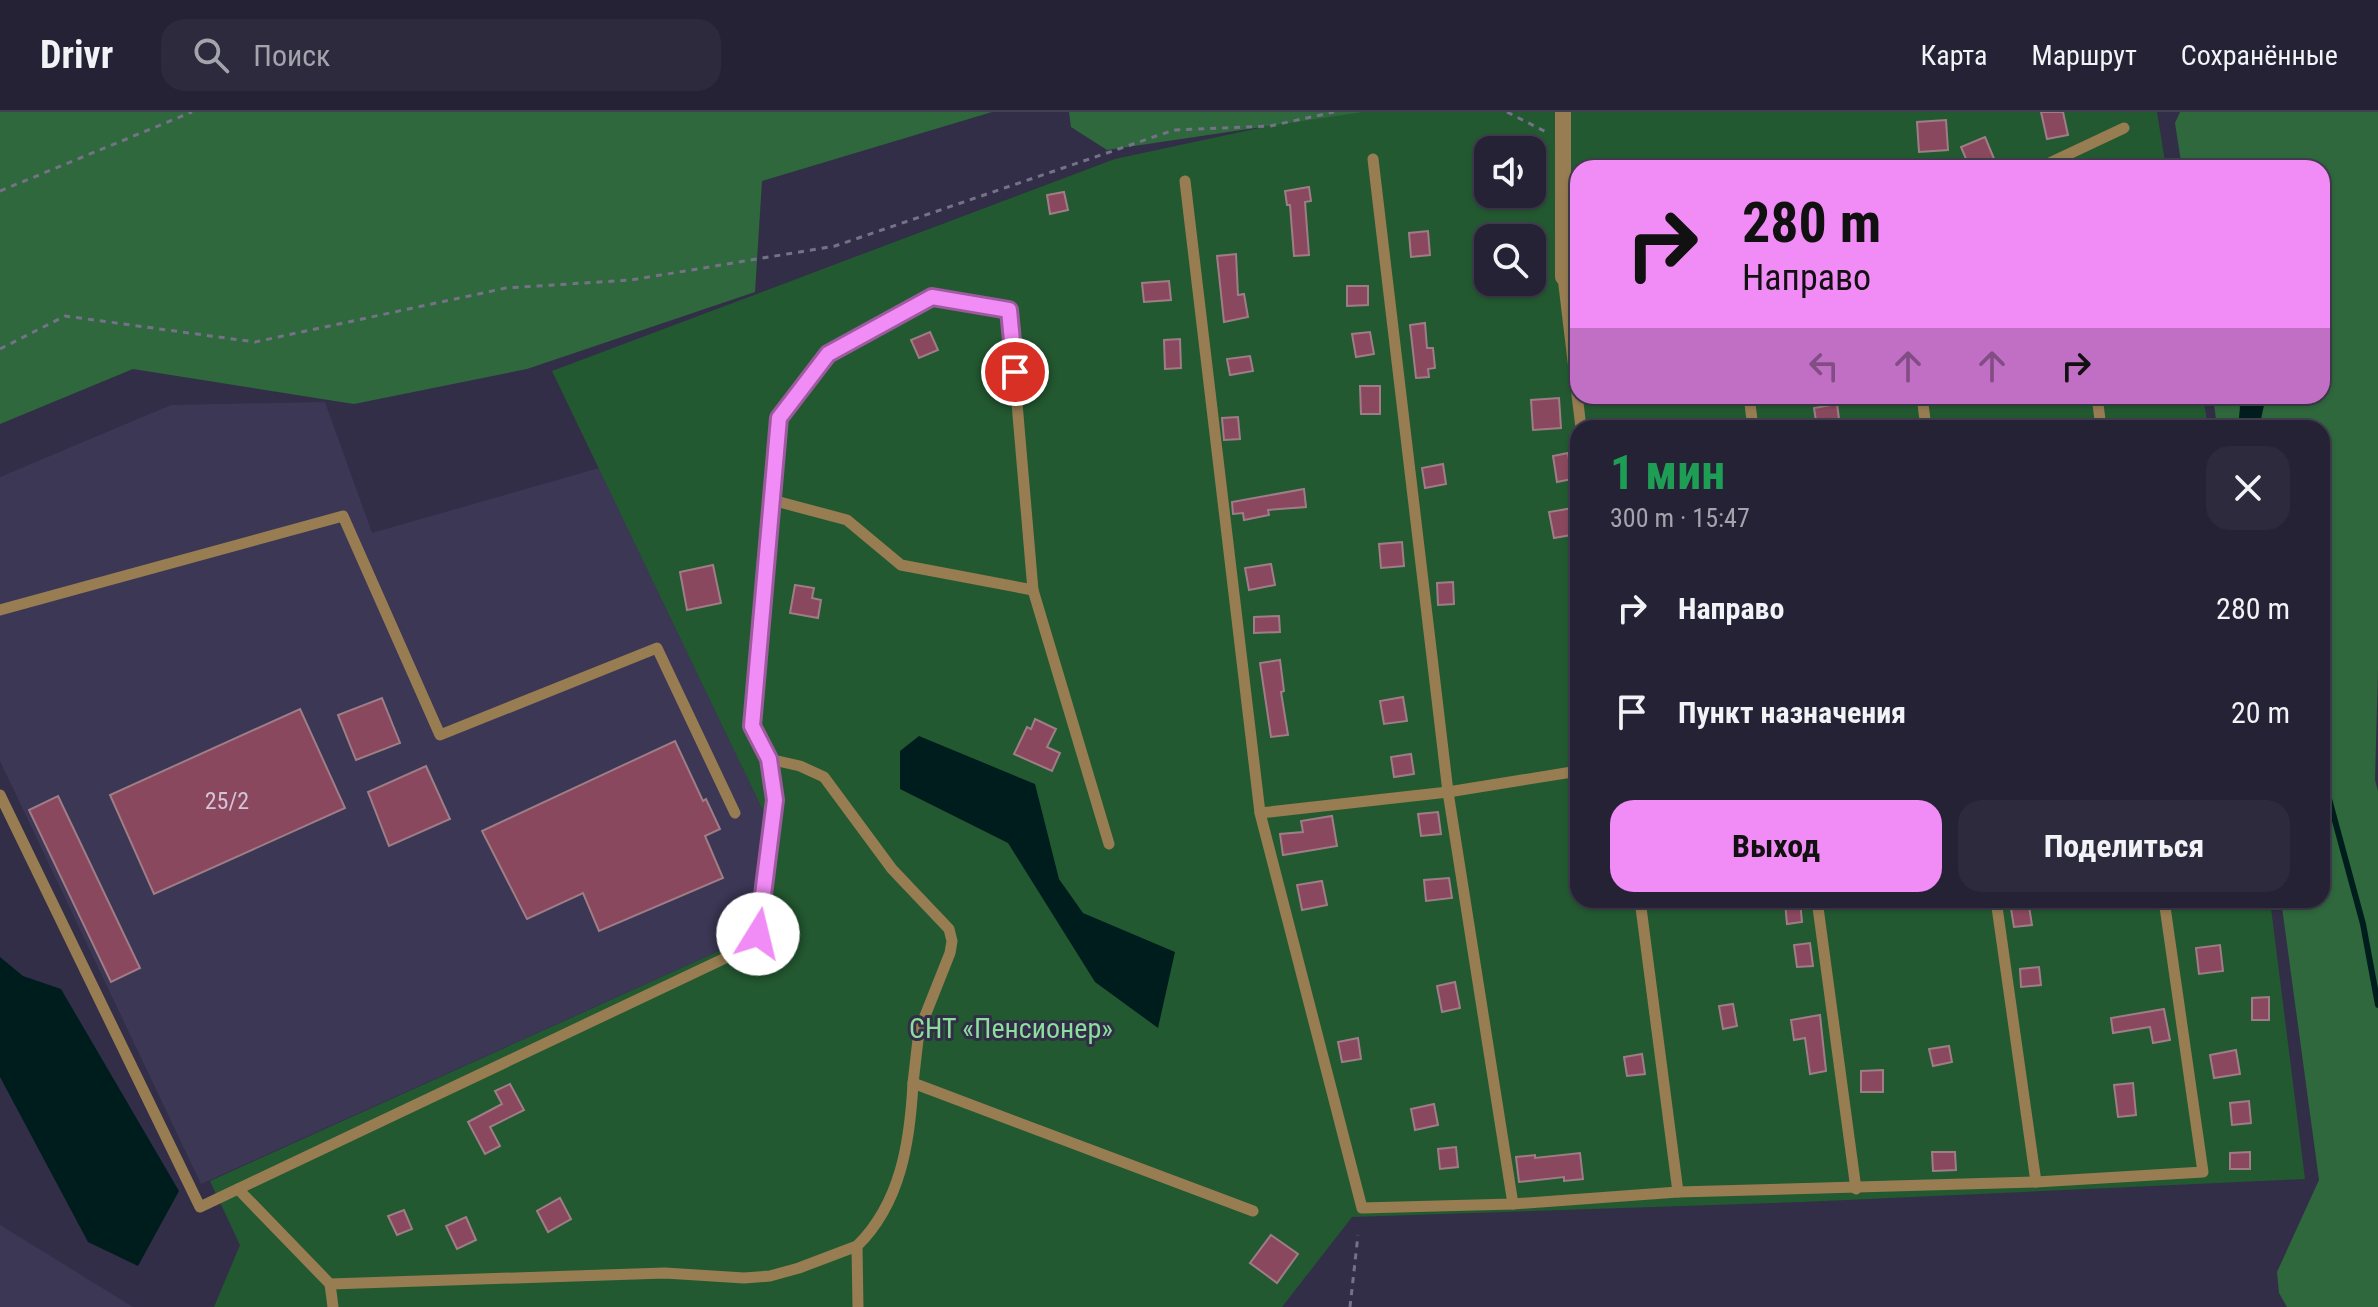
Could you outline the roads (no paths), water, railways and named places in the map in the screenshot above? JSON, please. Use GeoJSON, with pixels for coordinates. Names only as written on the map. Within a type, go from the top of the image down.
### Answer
{"type":"FeatureCollection","features":[{"type":"Feature","properties":{"kind":"street"},"geometry":{"type":"LineString","coordinates":[[1563,112],[1570,259]]}},
{"type":"Feature","properties":{"kind":"lane"},"geometry":{"type":"LineString","coordinates":[[2071,160],[2124,128]]}},
{"type":"Feature","properties":{"kind":"lane"},"geometry":{"type":"LineString","coordinates":[[1373,159],[1448,792],[1513,1204]]}},
{"type":"Feature","properties":{"kind":"lane"},"geometry":{"type":"LineString","coordinates":[[1185,181],[1260,813],[1362,1208],[1513,1204],[1678,1192],[2036,1182],[2203,1172],[2165,908]]}},
{"type":"Feature","properties":{"kind":"lane"},"geometry":{"type":"LineString","coordinates":[[0,795],[200,1207],[751,945],[761,922],[774,817],[774,788],[769,759],[752,726],[779,418],[828,354],[932,297],[1009,310],[1033,590],[1109,844]]}},
{"type":"Feature","properties":{"kind":"lane"},"geometry":{"type":"LineString","coordinates":[[772,500],[847,520],[901,565],[1033,590]]}},
{"type":"Feature","properties":{"kind":"lane"},"geometry":{"type":"LineString","coordinates":[[0,610],[343,516],[440,735],[657,648],[735,813]]}},
{"type":"Feature","properties":{"kind":"lane"},"geometry":{"type":"LineString","coordinates":[[330,1284],[665,1273],[744,1278],[770,1276],[857,1246],[871,1232],[899,1175],[908,1143],[919,1031],[952,941],[949,929],[892,869],[824,777],[800,766],[769,759]]}},
{"type":"Feature","properties":{"kind":"lane"},"geometry":{"type":"LineString","coordinates":[[1260,813],[1448,792],[1570,772]]}},
{"type":"Feature","properties":{"kind":"lane"},"geometry":{"type":"LineString","coordinates":[[1641,908],[1678,1192]]}},
{"type":"Feature","properties":{"kind":"lane"},"geometry":{"type":"LineString","coordinates":[[1818,908],[1856,1189]]}},
{"type":"Feature","properties":{"kind":"lane"},"geometry":{"type":"LineString","coordinates":[[1997,908],[2036,1182]]}},
{"type":"Feature","properties":{"kind":"lane"},"geometry":{"type":"LineString","coordinates":[[913,1083],[1253,1211]]}},
{"type":"Feature","properties":{"kind":"lane"},"geometry":{"type":"LineString","coordinates":[[238,1189],[330,1284],[333,1307]]}},
{"type":"Feature","properties":{"kind":"lane"},"geometry":{"type":"LineString","coordinates":[[857,1246],[858,1307]]}},
{"type":"Feature","properties":{"kind":"waterway"},"geometry":{"type":"LineString","coordinates":[[2330,802],[2363,924],[2378,1005]]}},
{"type":"Feature","properties":{"kind":"park label","name":"СНТ «Пенсионер»"},"geometry":{"type":"Point","coordinates":[1011,1028]}}]}
